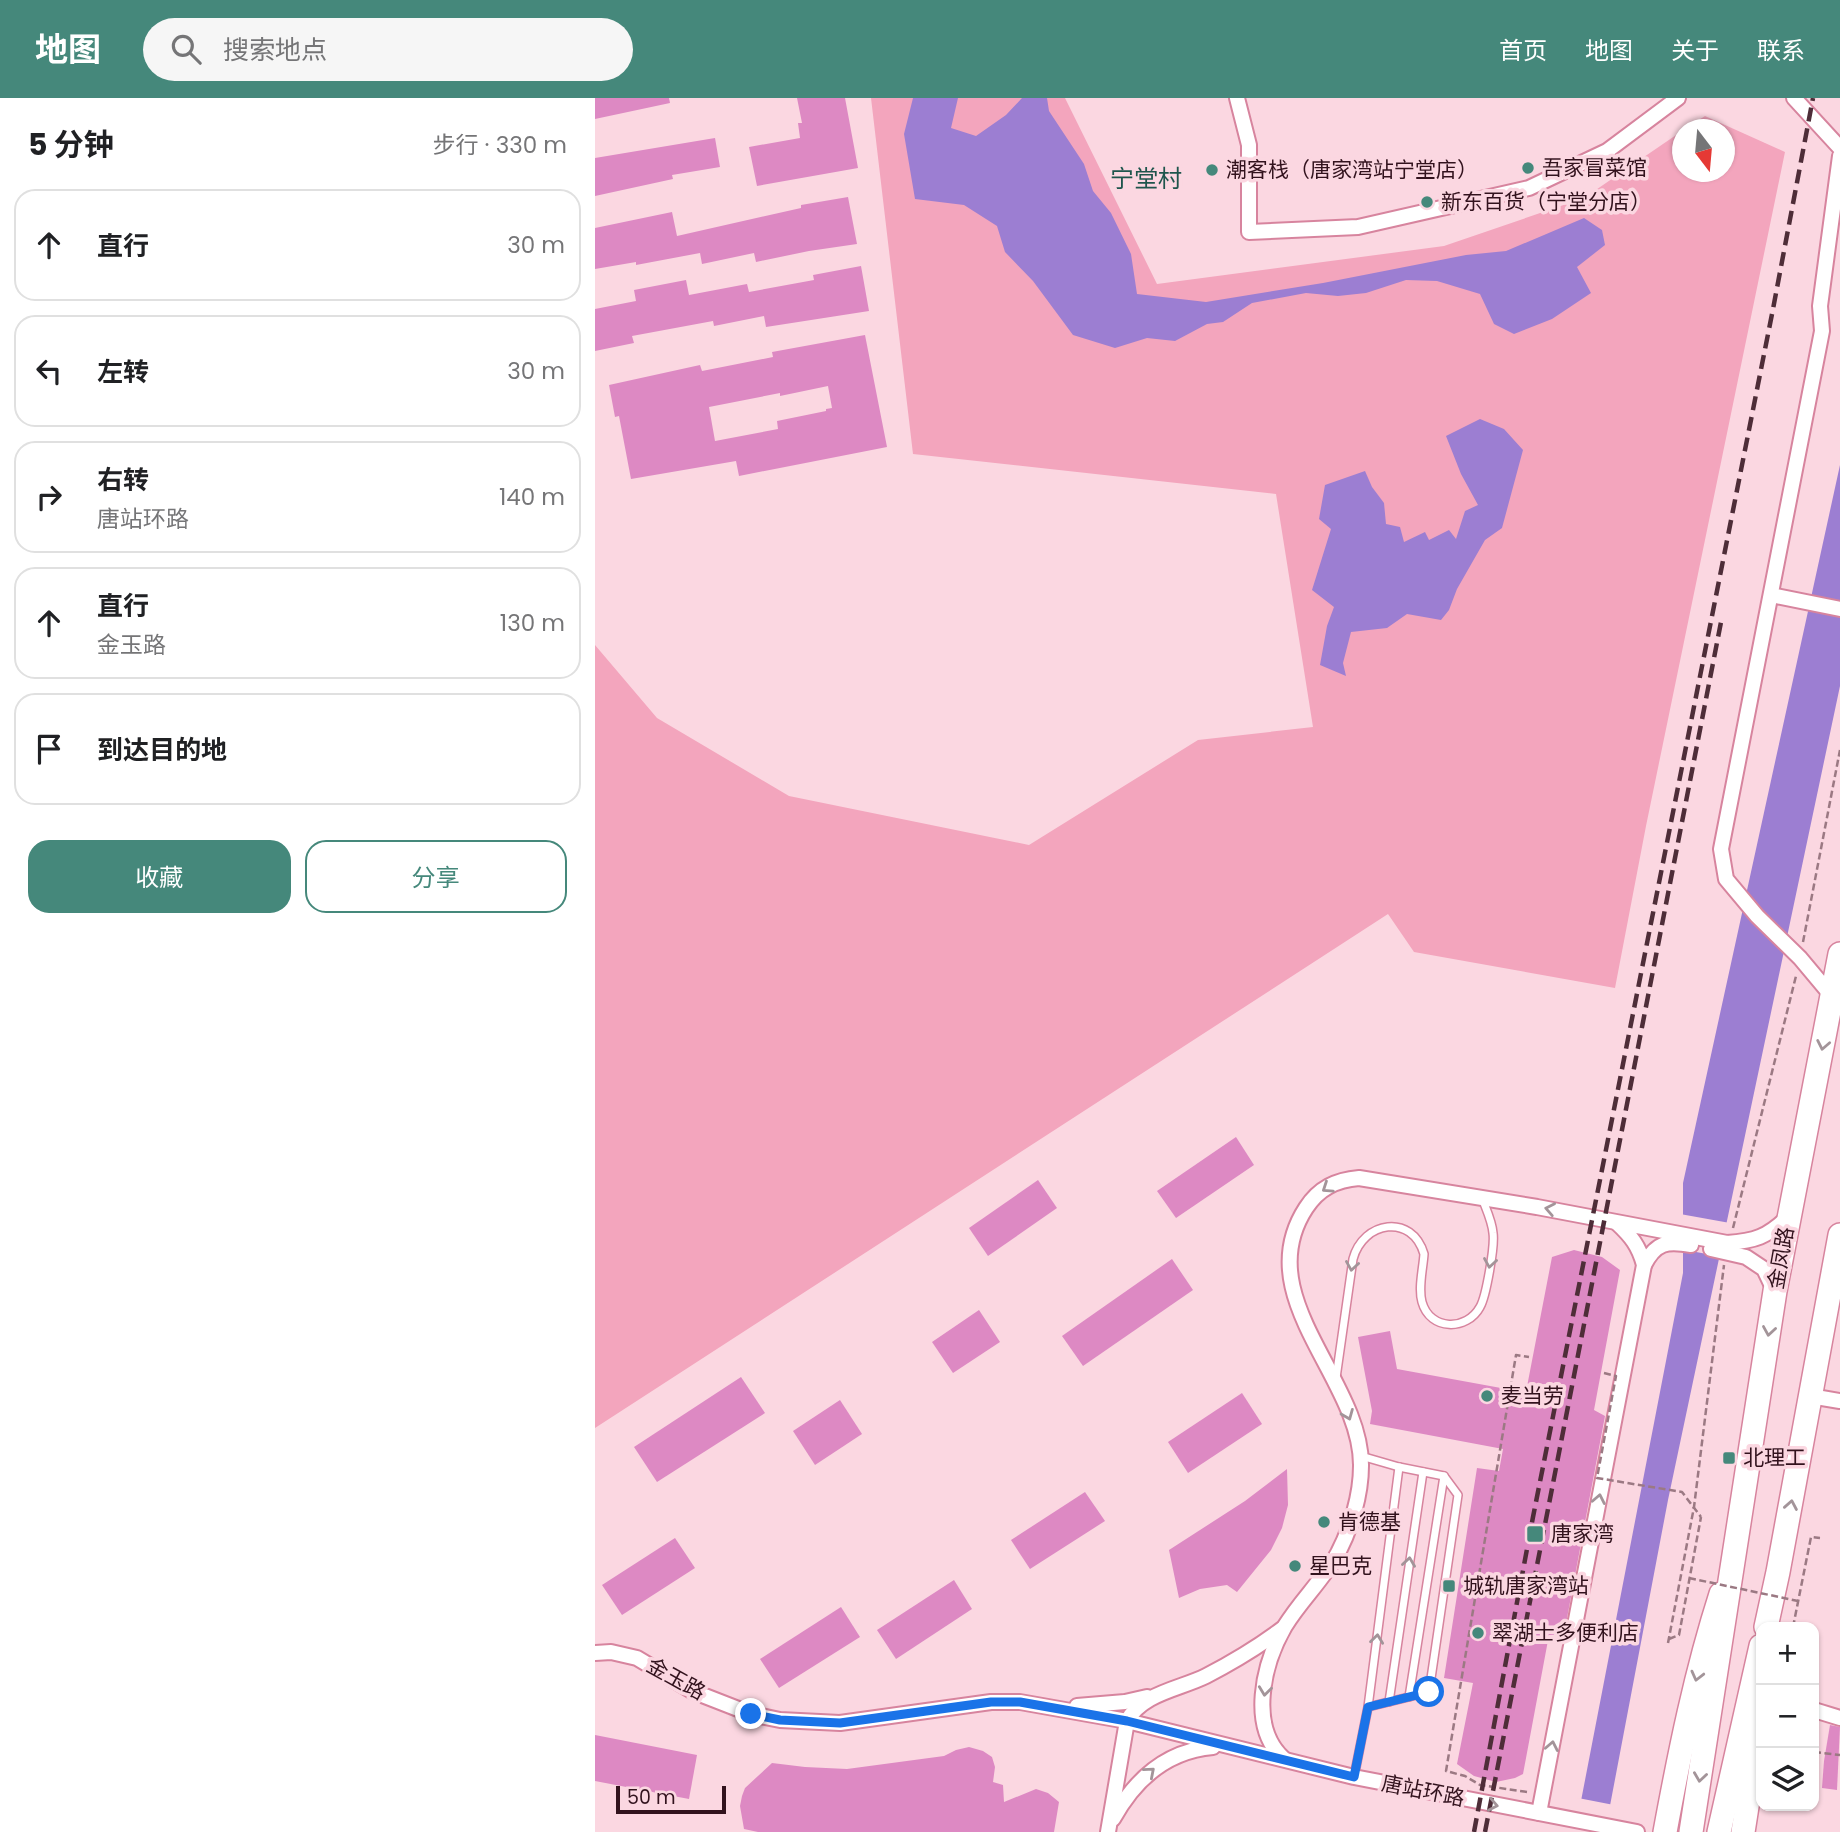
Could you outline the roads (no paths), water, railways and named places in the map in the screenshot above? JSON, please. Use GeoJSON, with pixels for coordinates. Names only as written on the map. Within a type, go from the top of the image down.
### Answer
{"type":"FeatureCollection","features":[{"type":"Feature","properties":{"kind":"main road","name":"金凤路"},"geometry":{"type":"LineString","coordinates":[[1731,1564],[1775,1291],[1840,954]]}},
{"type":"Feature","properties":{"kind":"main road"},"geometry":{"type":"LineString","coordinates":[[1767,1622],[1810,1396],[1833,1318],[1840,1235]]}},
{"type":"Feature","properties":{"kind":"main road"},"geometry":{"type":"LineString","coordinates":[[1692,1826],[1731,1564]]}},
{"type":"Feature","properties":{"kind":"main road"},"geometry":{"type":"LineString","coordinates":[[1665,1832],[1685,1723],[1703,1649],[1731,1564]]}},
{"type":"Feature","properties":{"kind":"main road"},"geometry":{"type":"LineString","coordinates":[[1773,1622],[1778,1572]]}},
{"type":"Feature","properties":{"kind":"main road"},"geometry":{"type":"LineString","coordinates":[[1719,1828],[1756,1668]]}},
{"type":"Feature","properties":{"kind":"main road"},"geometry":{"type":"LineString","coordinates":[[1743,1832],[1756,1748]]}},
{"type":"Feature","properties":{"kind":"street"},"geometry":{"type":"LineString","coordinates":[[1237,98],[1249,145],[1249,232],[1358,227],[1529,188],[1607,150],[1678,98]]}},
{"type":"Feature","properties":{"kind":"street"},"geometry":{"type":"LineString","coordinates":[[1794,98],[1840,148]]}},
{"type":"Feature","properties":{"kind":"street"},"geometry":{"type":"LineString","coordinates":[[1832,995],[1726,879],[1721,849],[1822,331],[1820,306],[1840,156]]}},
{"type":"Feature","properties":{"kind":"street"},"geometry":{"type":"LineString","coordinates":[[1770,595],[1840,610]]}},
{"type":"Feature","properties":{"kind":"street"},"geometry":{"type":"LineString","coordinates":[[1284,1759],[1276,1752],[1268,1738],[1263,1704],[1267,1676],[1276,1645],[1286,1626],[1321,1581],[1348,1529],[1358,1494],[1361,1456],[1353,1427],[1307,1328],[1290,1271],[1290,1240],[1298,1220],[1310,1202],[1329,1185],[1359,1178],[1481,1197],[1617,1223],[1727,1247],[1764,1269],[1775,1291]]}},
{"type":"Feature","properties":{"kind":"street"},"geometry":{"type":"LineString","coordinates":[[1727,1247],[1755,1240],[1772,1231],[1789,1216]]}},
{"type":"Feature","properties":{"kind":"street"},"geometry":{"type":"LineString","coordinates":[[1617,1223],[1636,1243],[1644,1265]]}},
{"type":"Feature","properties":{"kind":"street"},"geometry":{"type":"LineString","coordinates":[[1539,1813],[1644,1265],[1651,1252],[1672,1236]]}},
{"type":"Feature","properties":{"kind":"street"},"geometry":{"type":"LineString","coordinates":[[1810,1396],[1840,1401]]}},
{"type":"Feature","properties":{"kind":"street"},"geometry":{"type":"LineString","coordinates":[[1108,1829],[1127,1721],[1141,1703],[1222,1668],[1286,1626]]}},
{"type":"Feature","properties":{"kind":"street","name":"金玉路"},"geometry":{"type":"LineString","coordinates":[[595,1653],[611,1652],[637,1658],[692,1691],[751,1714],[780,1720],[819,1723],[861,1721],[991,1702],[1046,1706]]}},
{"type":"Feature","properties":{"kind":"street"},"geometry":{"type":"LineString","coordinates":[[1046,1706],[1105,1704],[1163,1694]]}},
{"type":"Feature","properties":{"kind":"street","name":"唐站环路"},"geometry":{"type":"LineString","coordinates":[[1046,1706],[1127,1721],[1354,1777],[1637,1832]]}},
{"type":"Feature","properties":{"kind":"street"},"geometry":{"type":"LineString","coordinates":[[1819,1712],[1840,1718]]}},
{"type":"Feature","properties":{"kind":"street"},"geometry":{"type":"LineString","coordinates":[[1108,1829],[1127,1796],[1158,1765],[1198,1748],[1228,1746]]}},
{"type":"Feature","properties":{"kind":"lane"},"geometry":{"type":"LineString","coordinates":[[1335,1385],[1353,1259],[1360,1241],[1376,1229],[1384,1227],[1393,1226],[1411,1234],[1422,1247],[1424,1254],[1421,1294],[1426,1311],[1443,1324],[1461,1323],[1477,1312],[1484,1299],[1494,1236],[1481,1197]]}},
{"type":"Feature","properties":{"kind":"lane"},"geometry":{"type":"LineString","coordinates":[[1361,1456],[1444,1476],[1458,1494],[1429,1692],[1368,1707]]}},
{"type":"Feature","properties":{"kind":"lane"},"geometry":{"type":"LineString","coordinates":[[1354,1777],[1368,1707],[1399,1467]]}},
{"type":"Feature","properties":{"kind":"lane"},"geometry":{"type":"LineString","coordinates":[[1389,1702],[1423,1472]]}},
{"type":"Feature","properties":{"kind":"lane"},"geometry":{"type":"LineString","coordinates":[[1409,1697],[1444,1476]]}},
{"type":"Feature","properties":{"kind":"railway"},"geometry":{"type":"LineString","coordinates":[[1474,1832],[1533,1517],[1813,98]]}},
{"type":"Feature","properties":{"kind":"railway"},"geometry":{"type":"LineString","coordinates":[[1485,1832],[1722,617]]}},
{"type":"Feature","properties":{"kind":"place","name":"吾家冒菜馆"},"geometry":{"type":"Point","coordinates":[1528,168]}},
{"type":"Feature","properties":{"kind":"place","name":"潮客栈（唐家湾站宁堂店）"},"geometry":{"type":"Point","coordinates":[1212,170]}},
{"type":"Feature","properties":{"kind":"place","name":"新东百货（宁堂分店）"},"geometry":{"type":"Point","coordinates":[1427,202]}},
{"type":"Feature","properties":{"kind":"place","name":"麦当劳"},"geometry":{"type":"Point","coordinates":[1487,1396]}},
{"type":"Feature","properties":{"kind":"place","name":"北理工"},"geometry":{"type":"Point","coordinates":[1729,1458]}},
{"type":"Feature","properties":{"kind":"place","name":"肯德基"},"geometry":{"type":"Point","coordinates":[1324,1522]}},
{"type":"Feature","properties":{"kind":"place","name":"唐家湾"},"geometry":{"type":"Point","coordinates":[1535,1534]}},
{"type":"Feature","properties":{"kind":"place","name":"星巴克"},"geometry":{"type":"Point","coordinates":[1295,1566]}},
{"type":"Feature","properties":{"kind":"place","name":"城轨唐家湾站"},"geometry":{"type":"Point","coordinates":[1449,1586]}},
{"type":"Feature","properties":{"kind":"place","name":"翠湖士多便利店"},"geometry":{"type":"Point","coordinates":[1478,1633]}},
{"type":"Feature","properties":{"kind":"district","name":"宁堂村"},"geometry":{"type":"Point","coordinates":[1146,179]}}]}
